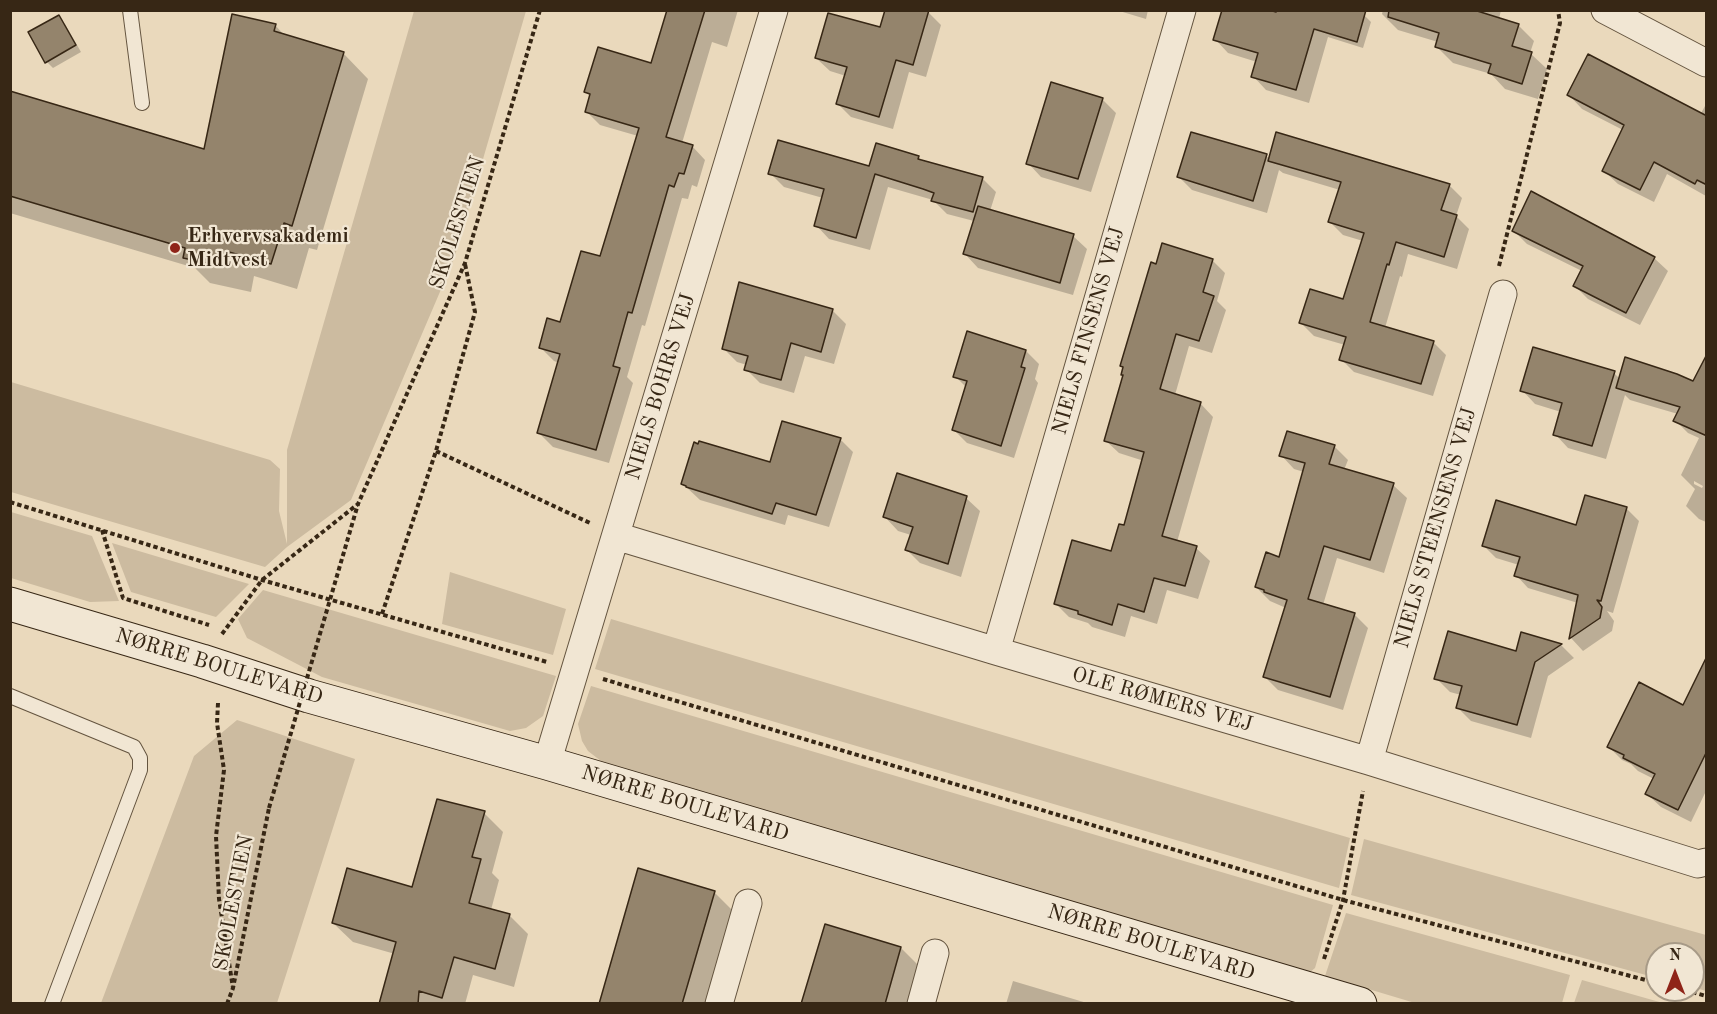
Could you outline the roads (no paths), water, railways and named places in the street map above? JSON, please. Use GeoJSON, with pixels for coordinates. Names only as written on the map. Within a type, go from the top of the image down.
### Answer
{"type":"FeatureCollection","features":[{"type":"Feature","properties":{"kind":"street","name":"NIELS BOHRS VEJ"},"geometry":{"type":"LineString","coordinates":[[547,763],[774,10]]}},
{"type":"Feature","properties":{"kind":"street","name":"NIELS FINSENS VEJ"},"geometry":{"type":"LineString","coordinates":[[996,651],[1182,10]]}},
{"type":"Feature","properties":{"kind":"street"},"geometry":{"type":"LineString","coordinates":[[1605,10],[1707,63]]}},
{"type":"Feature","properties":{"kind":"street","name":"NIELS STEENSENS VEJ"},"geometry":{"type":"LineString","coordinates":[[1369,761],[1503,294]]}},
{"type":"Feature","properties":{"kind":"street","name":"OLE RØMERS VEJ"},"geometry":{"type":"LineString","coordinates":[[616,536],[1369,761],[1698,864],[1707,862]]}},
{"type":"Feature","properties":{"kind":"street","name":"NØRRE BOULEVARD"},"geometry":{"type":"LineString","coordinates":[[10,604],[202,661],[309,696],[547,763],[1334,999]]}},
{"type":"Feature","properties":{"kind":"street"},"geometry":{"type":"LineString","coordinates":[[719,1004],[747,903]]}},
{"type":"Feature","properties":{"kind":"street"},"geometry":{"type":"LineString","coordinates":[[921,1004],[935,953]]}},
{"type":"Feature","properties":{"kind":"lane"},"geometry":{"type":"LineString","coordinates":[[130,10],[142,103]]}},
{"type":"Feature","properties":{"kind":"lane"},"geometry":{"type":"LineString","coordinates":[[10,696],[134,747],[140,758],[140,770],[52,1004]]}},
{"type":"Feature","properties":{"kind":"place","name":"Erhvervsakademi Midtvest"},"geometry":{"type":"Point","coordinates":[175,248]}}]}
